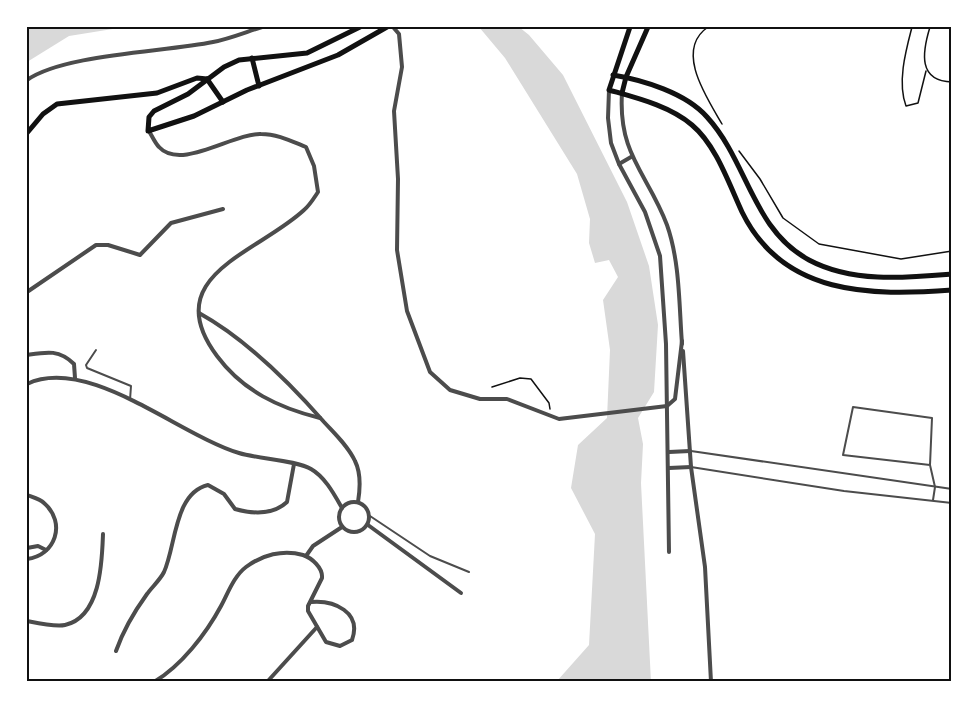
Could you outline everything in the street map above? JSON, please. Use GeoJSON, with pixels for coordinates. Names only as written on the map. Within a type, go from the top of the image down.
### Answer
{"type":"FeatureCollection","features":[{"type":"Feature","properties":{"kind":"main road"},"geometry":{"type":"LineString","coordinates":[[360,27],[306,53],[252,58],[224,67],[188,94],[154,111],[149,117],[148,130],[194,116],[259,86],[338,55],[387,27]]}},
{"type":"Feature","properties":{"kind":"main road"},"geometry":{"type":"LineString","coordinates":[[630,27],[609,90],[662,107],[694,127],[710,147],[749,225],[769,250],[801,274],[835,286],[871,293],[952,290]]}},
{"type":"Feature","properties":{"kind":"main road"},"geometry":{"type":"LineString","coordinates":[[622,93],[626,77],[648,27]]}},
{"type":"Feature","properties":{"kind":"main road"},"geometry":{"type":"LineString","coordinates":[[252,58],[259,86]]}},
{"type":"Feature","properties":{"kind":"main road"},"geometry":{"type":"LineString","coordinates":[[613,75],[626,77],[671,94],[707,116],[723,139],[762,216],[780,238],[809,260],[839,271],[873,278],[952,274]]}},
{"type":"Feature","properties":{"kind":"main road"},"geometry":{"type":"LineString","coordinates":[[27,134],[43,114],[57,104],[157,93],[197,78],[207,79],[223,102]]}},
{"type":"Feature","properties":{"kind":"street"},"geometry":{"type":"LineString","coordinates":[[27,80],[38,72],[67,64],[215,42],[262,27]]}},
{"type":"Feature","properties":{"kind":"street"},"geometry":{"type":"LineString","coordinates":[[393,27],[399,34],[402,67],[394,111],[398,179],[397,250],[407,311],[430,372],[450,390],[480,399],[507,399],[559,419],[656,408],[667,406],[675,399],[682,341]]}},
{"type":"Feature","properties":{"kind":"street"},"geometry":{"type":"LineString","coordinates":[[609,90],[608,118],[611,143],[619,164],[645,212],[660,256],[665,321],[669,452],[669,552]]}},
{"type":"Feature","properties":{"kind":"street"},"geometry":{"type":"LineString","coordinates":[[622,93],[620,117],[631,157],[667,224],[672,242],[691,467],[705,567],[711,682]]}},
{"type":"Feature","properties":{"kind":"street"},"geometry":{"type":"LineString","coordinates":[[148,130],[160,148],[175,154],[190,155],[259,134],[277,136],[306,147],[314,166],[318,192],[305,210],[223,267],[201,293],[198,313],[202,336],[231,375],[273,403],[320,418]]}},
{"type":"Feature","properties":{"kind":"street"},"geometry":{"type":"LineString","coordinates":[[619,164],[631,157]]}},
{"type":"Feature","properties":{"kind":"street"},"geometry":{"type":"LineString","coordinates":[[27,292],[96,245],[108,245],[140,255],[171,223],[223,209]]}},
{"type":"Feature","properties":{"kind":"street"},"geometry":{"type":"LineString","coordinates":[[198,313],[212,321],[281,374],[320,418],[356,461],[359,474],[358,502]]}},
{"type":"Feature","properties":{"kind":"street"},"geometry":{"type":"LineString","coordinates":[[27,355],[53,352],[65,356],[74,364],[75,378]]}},
{"type":"Feature","properties":{"kind":"street"},"geometry":{"type":"LineString","coordinates":[[27,384],[38,379],[61,376],[75,378],[130,400],[209,442],[239,453],[310,468],[326,483],[342,507]]}},
{"type":"Feature","properties":{"kind":"street"},"geometry":{"type":"LineString","coordinates":[[669,452],[690,451]]}},
{"type":"Feature","properties":{"kind":"street"},"geometry":{"type":"LineString","coordinates":[[116,651],[134,612],[164,571],[170,544],[190,496],[199,487],[208,485],[224,494],[235,510],[273,511],[287,502],[294,464]]}},
{"type":"Feature","properties":{"kind":"street"},"geometry":{"type":"LineString","coordinates":[[669,468],[691,467]]}},
{"type":"Feature","properties":{"kind":"street"},"geometry":{"type":"LineString","coordinates":[[27,495],[45,503],[57,526],[57,537],[46,550],[38,557],[27,559]]}},
{"type":"Feature","properties":{"kind":"street"},"geometry":{"type":"LineString","coordinates":[[358,502],[364,505],[370,516],[368,525],[355,533],[342,526],[339,519],[342,507],[358,502]]}},
{"type":"Feature","properties":{"kind":"street"},"geometry":{"type":"LineString","coordinates":[[368,525],[461,593]]}},
{"type":"Feature","properties":{"kind":"street"},"geometry":{"type":"LineString","coordinates":[[306,556],[313,546],[342,526]]}},
{"type":"Feature","properties":{"kind":"street"},"geometry":{"type":"LineString","coordinates":[[27,621],[65,625],[80,616],[89,605],[97,585],[103,534]]}},
{"type":"Feature","properties":{"kind":"street"},"geometry":{"type":"LineString","coordinates":[[27,548],[38,546],[46,550]]}},
{"type":"Feature","properties":{"kind":"street"},"geometry":{"type":"LineString","coordinates":[[154,682],[164,676],[202,635],[245,568],[270,555],[289,552],[306,556],[323,573],[311,602],[308,611],[321,636],[332,645],[346,644],[352,640],[355,633],[351,615],[327,602],[311,602]]}},
{"type":"Feature","properties":{"kind":"street"},"geometry":{"type":"LineString","coordinates":[[267,682],[316,627]]}},
{"type":"Feature","properties":{"kind":"lane"},"geometry":{"type":"LineString","coordinates":[[96,350],[86,364],[87,368],[131,386],[130,400]]}},
{"type":"Feature","properties":{"kind":"lane"},"geometry":{"type":"LineString","coordinates":[[930,465],[843,455],[853,407],[932,418],[930,465],[935,487],[933,500]]}},
{"type":"Feature","properties":{"kind":"lane"},"geometry":{"type":"LineString","coordinates":[[690,451],[952,489]]}},
{"type":"Feature","properties":{"kind":"lane"},"geometry":{"type":"LineString","coordinates":[[691,467],[844,491],[952,503]]}},
{"type":"Feature","properties":{"kind":"lane"},"geometry":{"type":"LineString","coordinates":[[370,516],[430,556],[469,572]]}},
{"type":"Feature","properties":{"kind":"path"},"geometry":{"type":"LineString","coordinates":[[708,27],[695,40],[692,53],[704,89],[726,129]]}},
{"type":"Feature","properties":{"kind":"path"},"geometry":{"type":"LineString","coordinates":[[912,27],[906,46],[903,87],[906,106],[918,103],[926,71],[926,39],[930,27]]}},
{"type":"Feature","properties":{"kind":"path"},"geometry":{"type":"LineString","coordinates":[[926,71],[931,78],[952,82]]}},
{"type":"Feature","properties":{"kind":"path"},"geometry":{"type":"LineString","coordinates":[[736,146],[760,179],[783,218],[819,244],[901,259],[952,251]]}},
{"type":"Feature","properties":{"kind":"path"},"geometry":{"type":"LineString","coordinates":[[492,387],[520,378],[531,379],[549,403],[550,416]]}},
{"type":"Feature","properties":{"kind":"shaded area"},"geometry":{"type":"Polygon","coordinates":[[[27,27],[125,27],[69,36],[27,62],[27,27]]]}},
{"type":"Feature","properties":{"kind":"shaded area"},"geometry":{"type":"Polygon","coordinates":[[[479,27],[519,27],[529,35],[563,75],[627,202],[649,266],[658,325],[654,392],[638,418],[643,444],[641,483],[651,682],[557,681],[589,645],[595,534],[571,488],[578,445],[607,418],[610,350],[603,300],[618,277],[609,260],[595,263],[589,243],[590,219],[577,174],[505,58],[479,27]]]}}]}
